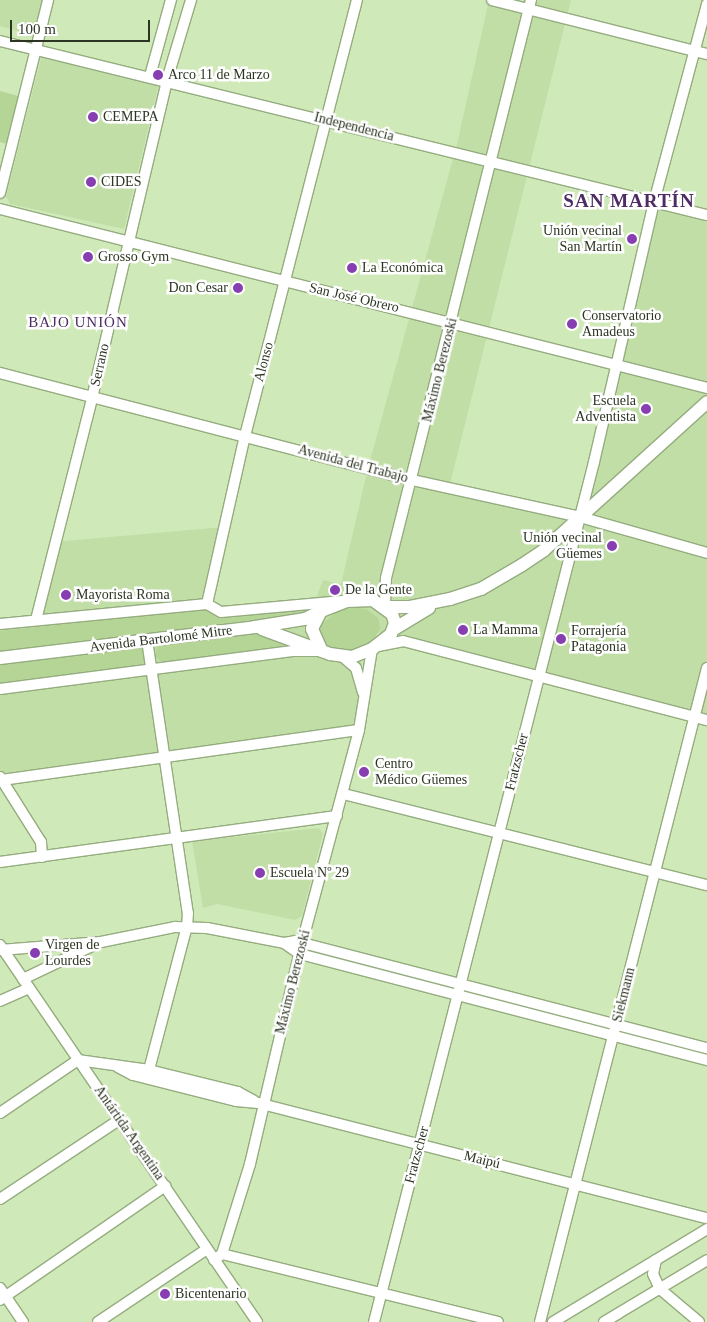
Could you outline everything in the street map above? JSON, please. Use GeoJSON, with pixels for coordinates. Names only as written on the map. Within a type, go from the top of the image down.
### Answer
{"type":"FeatureCollection","features":[{"type":"Feature","properties":{"kind":"main road"},"geometry":{"type":"LineString","coordinates":[[255,627],[324,652],[342,656],[361,655],[375,648],[394,630],[420,612],[450,599],[481,589],[522,565],[580,517],[707,402]]}},
{"type":"Feature","properties":{"kind":"main road"},"geometry":{"type":"LineString","coordinates":[[324,652],[312,629],[320,611],[351,600],[373,600],[386,606],[410,607],[450,599]]}},
{"type":"Feature","properties":{"kind":"main road"},"geometry":{"type":"LineString","coordinates":[[386,606],[394,617],[394,630]]}},
{"type":"Feature","properties":{"kind":"main road","name":"Avenida Bartolomé Mitre"},"geometry":{"type":"LineString","coordinates":[[0,658],[255,627],[304,619],[320,611]]}},
{"type":"Feature","properties":{"kind":"street"},"geometry":{"type":"LineString","coordinates":[[0,193],[48,0]]}},
{"type":"Feature","properties":{"kind":"street"},"geometry":{"type":"LineString","coordinates":[[150,76],[171,0]]}},
{"type":"Feature","properties":{"kind":"street","name":"Serrano"},"geometry":{"type":"LineString","coordinates":[[36,620],[92,398],[167,80],[191,0]]}},
{"type":"Feature","properties":{"kind":"street","name":"Alonso"},"geometry":{"type":"LineString","coordinates":[[207,604],[245,436],[357,0]]}},
{"type":"Feature","properties":{"kind":"street"},"geometry":{"type":"LineString","coordinates":[[492,0],[530,5],[707,54]]}},
{"type":"Feature","properties":{"kind":"street","name":"Fratzscher"},"geometry":{"type":"LineString","coordinates":[[374,1322],[580,517],[654,202],[707,4]]}},
{"type":"Feature","properties":{"kind":"street","name":"Máximo Berezoski"},"geometry":{"type":"LineString","coordinates":[[386,606],[386,578],[530,5]]}},
{"type":"Feature","properties":{"kind":"street","name":"Independencia"},"geometry":{"type":"LineString","coordinates":[[0,41],[167,80],[707,215]]}},
{"type":"Feature","properties":{"kind":"street","name":"San José Obrero"},"geometry":{"type":"LineString","coordinates":[[0,209],[286,282],[452,321],[707,388]]}},
{"type":"Feature","properties":{"kind":"street","name":"Avenida del Trabajo"},"geometry":{"type":"LineString","coordinates":[[0,372],[92,398],[412,480],[580,517],[707,553]]}},
{"type":"Feature","properties":{"kind":"street","name":"Máximo Berezoski"},"geometry":{"type":"LineString","coordinates":[[207,604],[221,612],[351,600],[378,592],[386,578]]}},
{"type":"Feature","properties":{"kind":"street"},"geometry":{"type":"LineString","coordinates":[[0,624],[207,604]]}},
{"type":"Feature","properties":{"kind":"street"},"geometry":{"type":"LineString","coordinates":[[394,630],[412,644]]}},
{"type":"Feature","properties":{"kind":"street"},"geometry":{"type":"LineString","coordinates":[[147,640],[166,758],[187,926],[149,1070]]}},
{"type":"Feature","properties":{"kind":"street"},"geometry":{"type":"LineString","coordinates":[[375,648],[395,641],[412,644],[707,720]]}},
{"type":"Feature","properties":{"kind":"street","name":"Máximo Berezoski"},"geometry":{"type":"LineString","coordinates":[[218,1257],[250,1164],[261,1104],[302,943],[344,794],[375,648]]}},
{"type":"Feature","properties":{"kind":"street"},"geometry":{"type":"LineString","coordinates":[[0,689],[293,651],[324,652]]}},
{"type":"Feature","properties":{"kind":"street","name":"Máximo Berezoski"},"geometry":{"type":"LineString","coordinates":[[342,656],[356,668],[365,700]]}},
{"type":"Feature","properties":{"kind":"street","name":"Siekmann"},"geometry":{"type":"LineString","coordinates":[[540,1322],[615,1036],[654,872],[707,668]]}},
{"type":"Feature","properties":{"kind":"street"},"geometry":{"type":"LineString","coordinates":[[42,857],[41,842],[1,779],[166,758],[359,730]]}},
{"type":"Feature","properties":{"kind":"street"},"geometry":{"type":"LineString","coordinates":[[344,794],[707,885]]}},
{"type":"Feature","properties":{"kind":"street"},"geometry":{"type":"LineString","coordinates":[[0,862],[337,816]]}},
{"type":"Feature","properties":{"kind":"street"},"geometry":{"type":"LineString","coordinates":[[1,948],[101,942],[187,926],[284,943],[302,943],[461,986],[707,1048]]}},
{"type":"Feature","properties":{"kind":"street"},"geometry":{"type":"LineString","coordinates":[[0,1001],[26,983],[101,942]]}},
{"type":"Feature","properties":{"kind":"street"},"geometry":{"type":"LineString","coordinates":[[284,943],[300,954],[458,997],[707,1060]]}},
{"type":"Feature","properties":{"kind":"street","name":"Antártida Argentina"},"geometry":{"type":"LineString","coordinates":[[1,948],[166,1186],[206,1249],[218,1257],[257,1322]]}},
{"type":"Feature","properties":{"kind":"street"},"geometry":{"type":"LineString","coordinates":[[0,1113],[78,1060]]}},
{"type":"Feature","properties":{"kind":"street","name":"Maipú"},"geometry":{"type":"LineString","coordinates":[[78,1060],[149,1070],[238,1092],[261,1104]]}},
{"type":"Feature","properties":{"kind":"street","name":"Maipú"},"geometry":{"type":"LineString","coordinates":[[118,1067],[133,1075],[236,1101],[261,1104],[707,1218]]}},
{"type":"Feature","properties":{"kind":"street"},"geometry":{"type":"LineString","coordinates":[[0,1199],[119,1120]]}},
{"type":"Feature","properties":{"kind":"street"},"geometry":{"type":"LineString","coordinates":[[23,1322],[2,1295],[166,1186]]}},
{"type":"Feature","properties":{"kind":"street"},"geometry":{"type":"LineString","coordinates":[[553,1322],[707,1229]]}},
{"type":"Feature","properties":{"kind":"street"},"geometry":{"type":"LineString","coordinates":[[98,1322],[206,1249]]}},
{"type":"Feature","properties":{"kind":"street"},"geometry":{"type":"LineString","coordinates":[[218,1257],[498,1322]]}},
{"type":"Feature","properties":{"kind":"street"},"geometry":{"type":"LineString","coordinates":[[656,1260],[653,1274],[660,1288],[699,1322]]}},
{"type":"Feature","properties":{"kind":"street"},"geometry":{"type":"LineString","coordinates":[[604,1322],[707,1260]]}},
{"type":"Feature","properties":{"kind":"street"},"geometry":{"type":"LineString","coordinates":[[567,1322],[591,1306],[606,1290]]}},
{"type":"Feature","properties":{"kind":"shaded area"},"geometry":{"type":"Polygon","coordinates":[[[0,0],[43,0],[35,36],[0,26],[0,0]]]}},
{"type":"Feature","properties":{"kind":"shaded area"},"geometry":{"type":"Polygon","coordinates":[[[489,0],[529,9],[531,0],[571,0],[449,488],[580,517],[654,202],[707,215],[707,720],[358,628],[365,700],[359,730],[0,781],[0,624],[36,620],[54,542],[223,527],[211,608],[315,601],[323,580],[341,584],[368,468],[457,144],[489,0]]]}},
{"type":"Feature","properties":{"kind":"shaded area"},"geometry":{"type":"Polygon","coordinates":[[[46,56],[159,84],[124,229],[10,204],[6,196],[41,58],[46,56]]]}},
{"type":"Feature","properties":{"kind":"shaded area"},"geometry":{"type":"Polygon","coordinates":[[[0,91],[22,97],[11,145],[0,142],[0,91]]]}},
{"type":"Feature","properties":{"kind":"shaded area"},"geometry":{"type":"Polygon","coordinates":[[[314,607],[306,614],[0,652],[0,631],[203,609],[218,618],[229,618],[314,607]]]}},
{"type":"Feature","properties":{"kind":"shaded area"},"geometry":{"type":"Polygon","coordinates":[[[349,607],[366,609],[378,618],[380,628],[374,640],[367,646],[349,651],[325,645],[320,632],[321,625],[337,611],[349,607]]]}},
{"type":"Feature","properties":{"kind":"shaded area"},"geometry":{"type":"Polygon","coordinates":[[[257,632],[296,647],[163,663],[155,657],[157,645],[257,632]]]}},
{"type":"Feature","properties":{"kind":"shaded area"},"geometry":{"type":"Polygon","coordinates":[[[142,646],[146,652],[146,662],[141,665],[0,686],[0,664],[142,646]]]}},
{"type":"Feature","properties":{"kind":"shaded area"},"geometry":{"type":"Polygon","coordinates":[[[319,828],[323,834],[302,916],[295,920],[217,904],[203,908],[192,841],[319,828]]]}},
{"type":"Feature","properties":{"kind":"place","name":"Arco 11 de Marzo"},"geometry":{"type":"Point","coordinates":[158,75]}},
{"type":"Feature","properties":{"kind":"place","name":"CEMEPA"},"geometry":{"type":"Point","coordinates":[93,117]}},
{"type":"Feature","properties":{"kind":"place","name":"CIDES"},"geometry":{"type":"Point","coordinates":[91,182]}},
{"type":"Feature","properties":{"kind":"place","name":"Unión vecinal San Martín"},"geometry":{"type":"Point","coordinates":[632,239]}},
{"type":"Feature","properties":{"kind":"place","name":"Grosso Gym"},"geometry":{"type":"Point","coordinates":[88,257]}},
{"type":"Feature","properties":{"kind":"place","name":"La Económica"},"geometry":{"type":"Point","coordinates":[352,268]}},
{"type":"Feature","properties":{"kind":"place","name":"Don Cesar"},"geometry":{"type":"Point","coordinates":[238,288]}},
{"type":"Feature","properties":{"kind":"place","name":"Conservatorio Amadeus"},"geometry":{"type":"Point","coordinates":[572,324]}},
{"type":"Feature","properties":{"kind":"place","name":"Escuela Adventista"},"geometry":{"type":"Point","coordinates":[646,409]}},
{"type":"Feature","properties":{"kind":"place","name":"Unión vecinal Güemes"},"geometry":{"type":"Point","coordinates":[612,546]}},
{"type":"Feature","properties":{"kind":"place","name":"De la Gente"},"geometry":{"type":"Point","coordinates":[335,590]}},
{"type":"Feature","properties":{"kind":"place","name":"Mayorista Roma"},"geometry":{"type":"Point","coordinates":[66,595]}},
{"type":"Feature","properties":{"kind":"place","name":"La Mamma"},"geometry":{"type":"Point","coordinates":[463,630]}},
{"type":"Feature","properties":{"kind":"place","name":"Forrajería Patagonia"},"geometry":{"type":"Point","coordinates":[561,639]}},
{"type":"Feature","properties":{"kind":"place","name":"Centro Médico Güemes"},"geometry":{"type":"Point","coordinates":[364,772]}},
{"type":"Feature","properties":{"kind":"place","name":"Escuela Nº 29"},"geometry":{"type":"Point","coordinates":[260,873]}},
{"type":"Feature","properties":{"kind":"place","name":"Virgen de Lourdes"},"geometry":{"type":"Point","coordinates":[35,953]}},
{"type":"Feature","properties":{"kind":"place","name":"Bicentenario"},"geometry":{"type":"Point","coordinates":[165,1294]}},
{"type":"Feature","properties":{"kind":"district","name":"SAN MARTÍN"},"geometry":{"type":"Point","coordinates":[629,201]}},
{"type":"Feature","properties":{"kind":"district","name":"BAJO UNIÓN"},"geometry":{"type":"Point","coordinates":[78,323]}}]}
